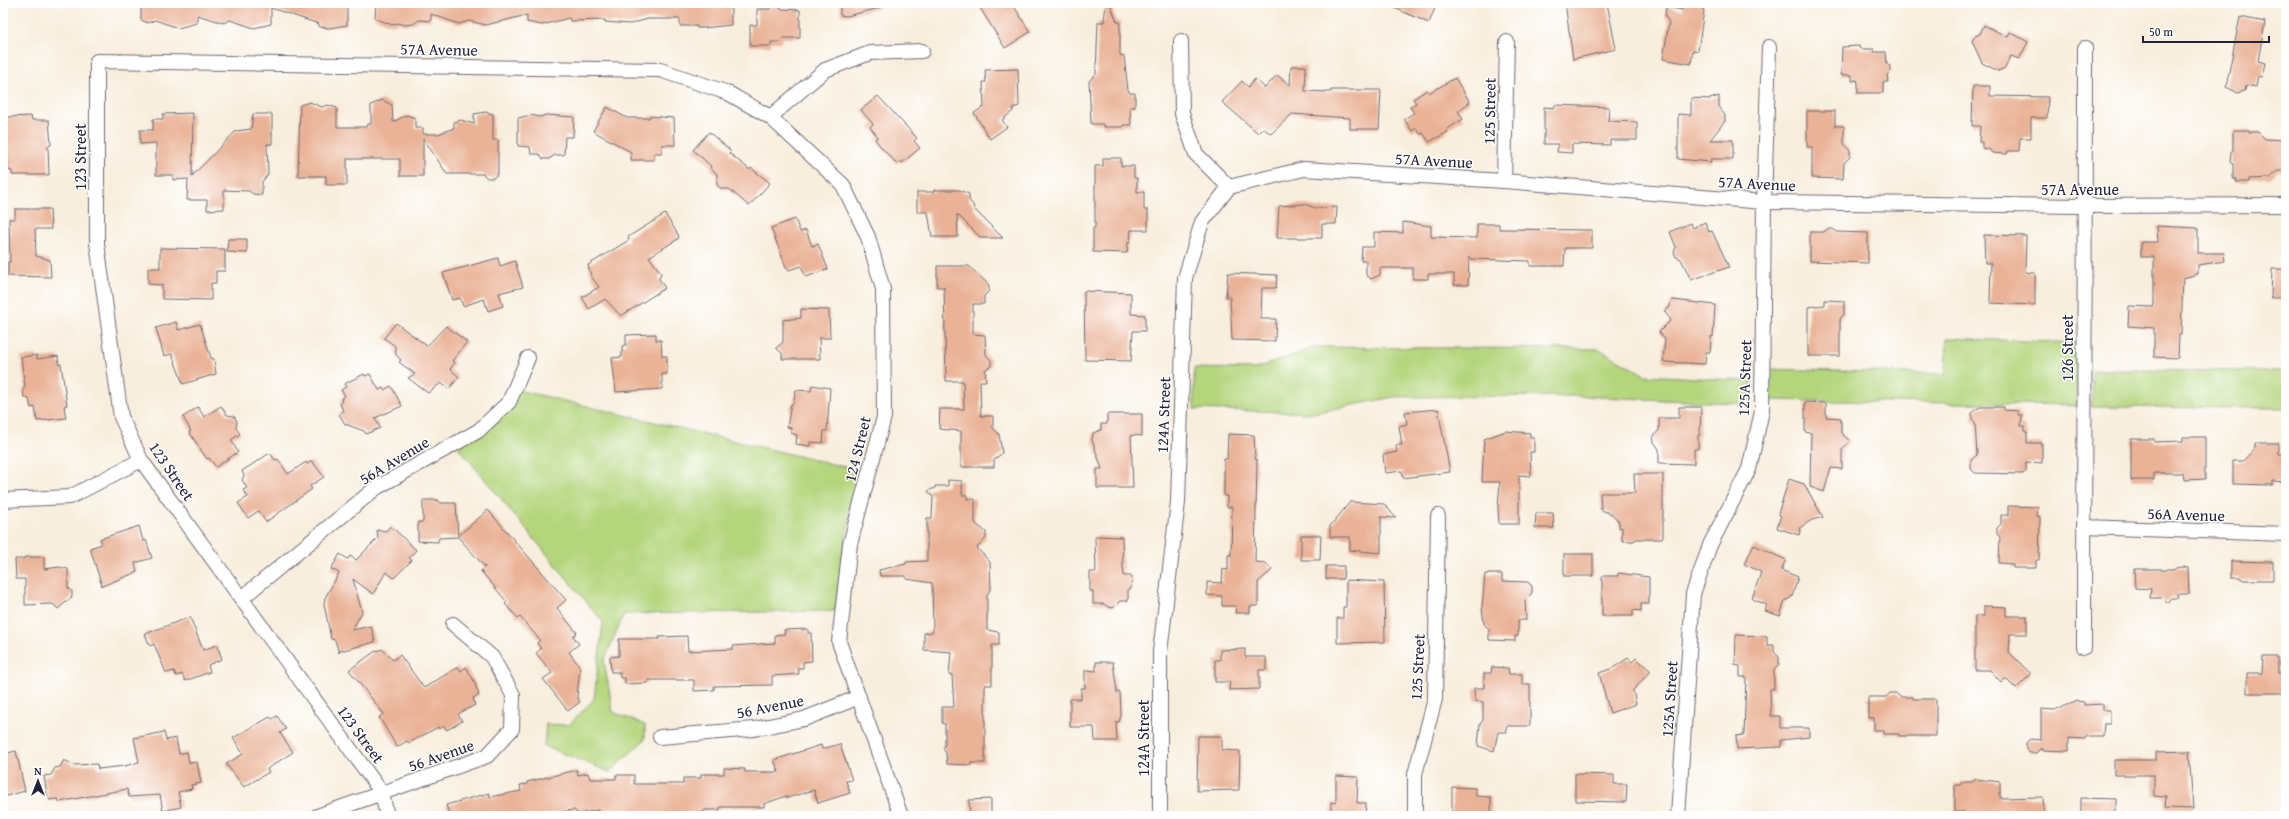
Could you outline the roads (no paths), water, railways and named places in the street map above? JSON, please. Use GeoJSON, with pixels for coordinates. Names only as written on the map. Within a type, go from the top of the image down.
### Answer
{"type":"FeatureCollection","features":[{"type":"Feature","properties":{"kind":"street"},"geometry":{"type":"LineString","coordinates":[[1181,41],[1182,114],[1196,154],[1229,187]]}},
{"type":"Feature","properties":{"kind":"street","name":"125 Street"},"geometry":{"type":"LineString","coordinates":[[1504,181],[1507,42]]}},
{"type":"Feature","properties":{"kind":"street","name":"125A Street"},"geometry":{"type":"LineString","coordinates":[[1678,816],[1693,594],[1710,545],[1748,469],[1762,410],[1764,202],[1769,47]]}},
{"type":"Feature","properties":{"kind":"street","name":"126 Street"},"geometry":{"type":"LineString","coordinates":[[2084,647],[2083,206],[2085,48]]}},
{"type":"Feature","properties":{"kind":"street"},"geometry":{"type":"LineString","coordinates":[[770,117],[825,70],[870,53],[922,50]]}},
{"type":"Feature","properties":{"kind":"street","name":"57A Avenue"},"geometry":{"type":"LineString","coordinates":[[97,61],[660,70],[728,93],[770,117]]}},
{"type":"Feature","properties":{"kind":"street","name":"123 Street"},"geometry":{"type":"LineString","coordinates":[[97,61],[97,243],[122,418],[141,460],[382,793],[387,816]]}},
{"type":"Feature","properties":{"kind":"street","name":"124 Street"},"geometry":{"type":"LineString","coordinates":[[770,117],[843,185],[868,236],[883,289],[884,418],[850,544],[839,642],[901,816]]}},
{"type":"Feature","properties":{"kind":"street","name":"57A Avenue"},"geometry":{"type":"LineString","coordinates":[[1229,187],[1304,169],[1504,181],[1764,202],[2083,206],[2286,204]]}},
{"type":"Feature","properties":{"kind":"street","name":"124A Street"},"geometry":{"type":"LineString","coordinates":[[1160,816],[1160,652],[1178,502],[1184,278],[1202,222],[1229,187]]}},
{"type":"Feature","properties":{"kind":"street","name":"56A Avenue"},"geometry":{"type":"LineString","coordinates":[[242,598],[376,488],[478,432],[508,402],[528,358]]}},
{"type":"Feature","properties":{"kind":"street"},"geometry":{"type":"LineString","coordinates":[[3,500],[70,497],[141,460]]}},
{"type":"Feature","properties":{"kind":"street","name":"125 Street"},"geometry":{"type":"LineString","coordinates":[[1415,816],[1415,774],[1435,699],[1438,516]]}},
{"type":"Feature","properties":{"kind":"street","name":"56A Avenue"},"geometry":{"type":"LineString","coordinates":[[2084,527],[2286,534]]}},
{"type":"Feature","properties":{"kind":"street","name":"56 Avenue"},"geometry":{"type":"LineString","coordinates":[[317,816],[487,756],[512,729],[513,694],[492,657],[453,624]]}},
{"type":"Feature","properties":{"kind":"street","name":"56 Avenue"},"geometry":{"type":"LineString","coordinates":[[660,737],[754,729],[804,718],[858,697]]}}]}
